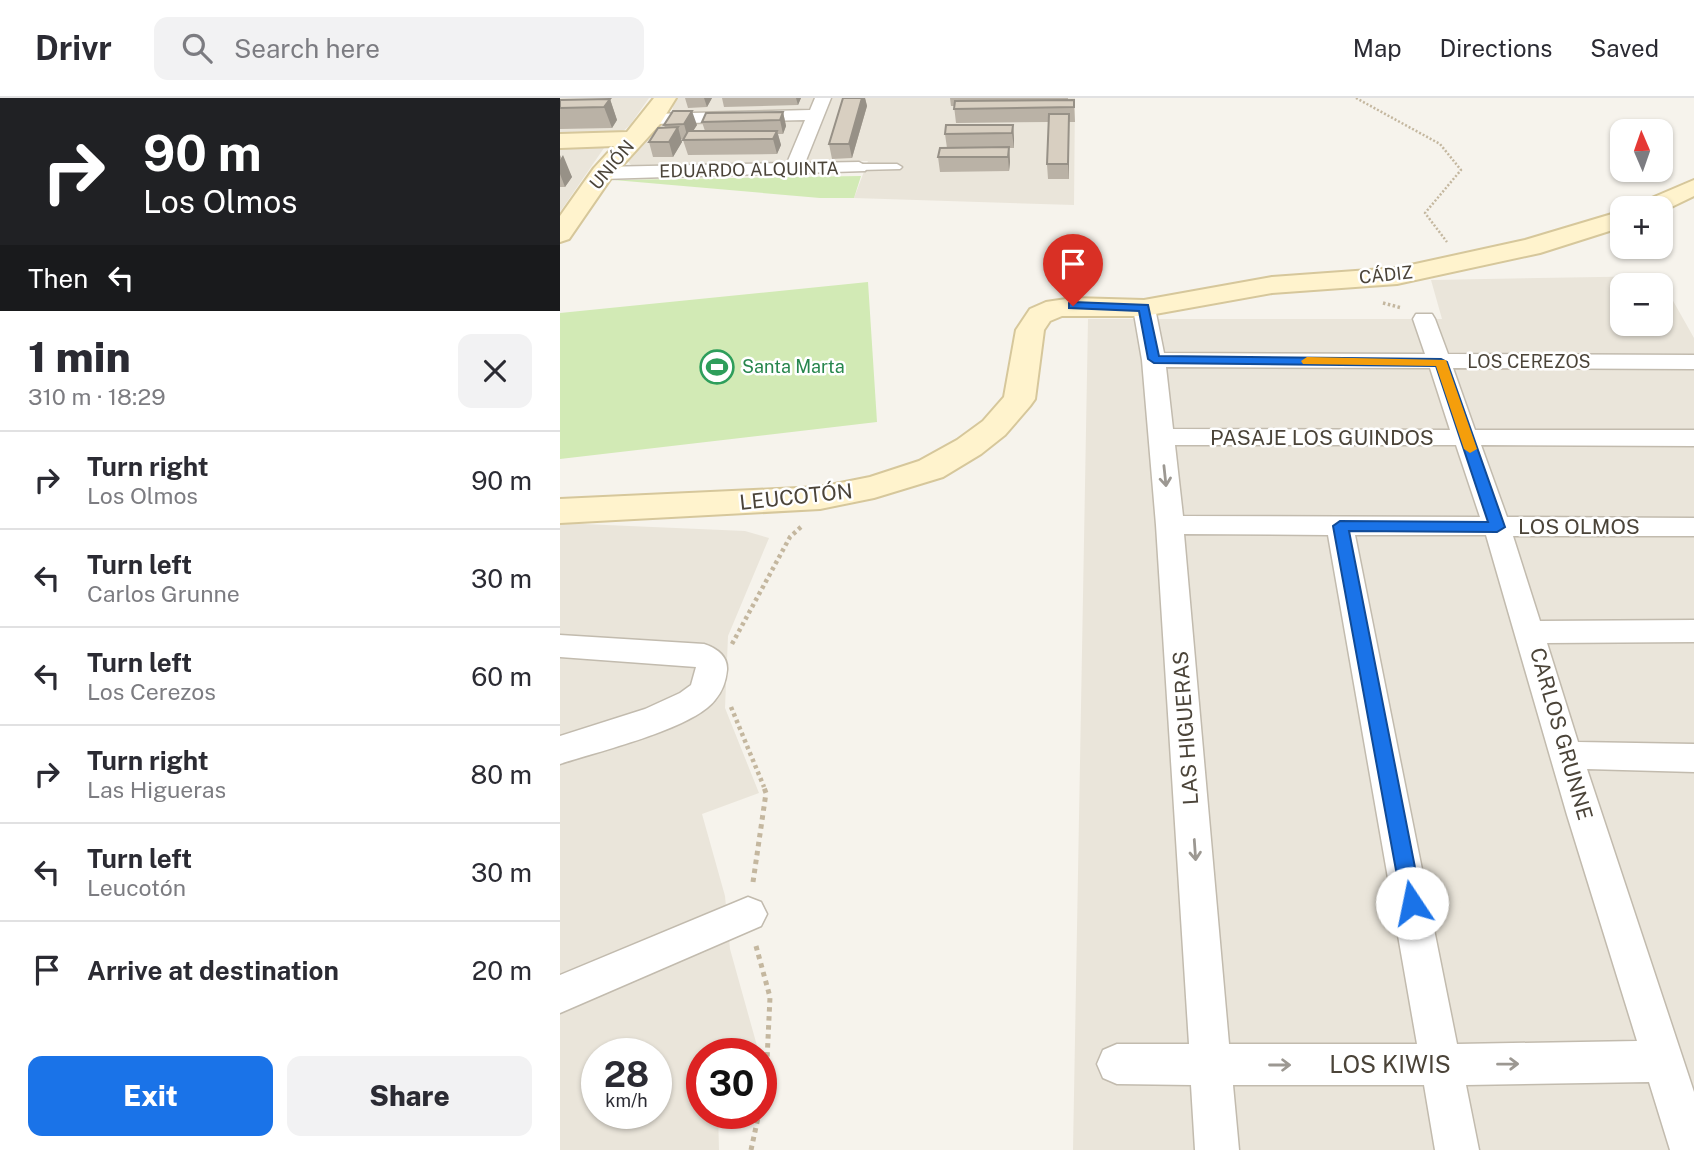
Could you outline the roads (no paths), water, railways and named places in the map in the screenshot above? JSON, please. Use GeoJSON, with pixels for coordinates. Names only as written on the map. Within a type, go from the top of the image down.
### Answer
{"type":"FeatureCollection","features":[{"type":"Feature","properties":{"kind":"street","name":"UNIÓN"},"geometry":{"type":"LineString","coordinates":[[560,234],[602,173],[652,119],[665,98]]}},
{"type":"Feature","properties":{"kind":"street"},"geometry":{"type":"LineString","coordinates":[[794,168],[823,98]]}},
{"type":"Feature","properties":{"kind":"street"},"geometry":{"type":"LineString","coordinates":[[652,119],[817,115]]}},
{"type":"Feature","properties":{"kind":"street"},"geometry":{"type":"LineString","coordinates":[[560,141],[632,139]]}},
{"type":"Feature","properties":{"kind":"street","name":"EDUARDO ALQUINTA"},"geometry":{"type":"LineString","coordinates":[[602,173],[859,167]]}},
{"type":"Feature","properties":{"kind":"street"},"geometry":{"type":"LineString","coordinates":[[1673,197],[1694,187]]}},
{"type":"Feature","properties":{"kind":"street","name":"CÁDIZ"},"geometry":{"type":"LineString","coordinates":[[1144,308],[1272,285],[1397,276],[1463,262],[1610,223]]}},
{"type":"Feature","properties":{"kind":"street","name":"LEUCOTÓN"},"geometry":{"type":"LineString","coordinates":[[560,511],[820,498],[874,487],[930,469],[969,447],[994,428],[1019,399],[1030,330],[1040,315],[1073,306],[1144,308]]}},
{"type":"Feature","properties":{"kind":"street","name":"LAS HIGUERAS"},"geometry":{"type":"LineString","coordinates":[[1144,308],[1154,359],[1170,525],[1217,1150]]}},
{"type":"Feature","properties":{"kind":"street","name":"CARLOS GRUNNE"},"geometry":{"type":"LineString","coordinates":[[1424,319],[1467,438],[1531,632],[1566,755],[1692,1150]]}},
{"type":"Feature","properties":{"kind":"street","name":"LOS CEREZOS"},"geometry":{"type":"LineString","coordinates":[[1154,359],[1694,362]]}},
{"type":"Feature","properties":{"kind":"street","name":"PASAJE LOS GUINDOS"},"geometry":{"type":"LineString","coordinates":[[1161,437],[1694,438]]}},
{"type":"Feature","properties":{"kind":"street","name":"LOS OLMOS"},"geometry":{"type":"LineString","coordinates":[[1170,525],[1694,527]]}},
{"type":"Feature","properties":{"kind":"street"},"geometry":{"type":"LineString","coordinates":[[1340,526],[1457,1150]]}},
{"type":"Feature","properties":{"kind":"street"},"geometry":{"type":"LineString","coordinates":[[1531,632],[1694,631]]}},
{"type":"Feature","properties":{"kind":"street"},"geometry":{"type":"LineString","coordinates":[[560,646],[704,656],[712,664],[711,678],[703,693],[684,708],[560,750]]}},
{"type":"Feature","properties":{"kind":"street"},"geometry":{"type":"LineString","coordinates":[[1566,755],[1694,758]]}},
{"type":"Feature","properties":{"kind":"street"},"geometry":{"type":"LineString","coordinates":[[560,994],[748,914]]}},
{"type":"Feature","properties":{"kind":"street","name":"LOS KIWIS"},"geometry":{"type":"LineString","coordinates":[[1117,1064],[1443,1065],[1662,1061]]}},
{"type":"Feature","properties":{"kind":"lane","name":"EDUARDO ALQUINTA"},"geometry":{"type":"LineString","coordinates":[[859,167],[897,167]]}},
{"type":"Feature","properties":{"kind":"place","name":"Santa Marta"},"geometry":{"type":"Point","coordinates":[717,367]}}]}
